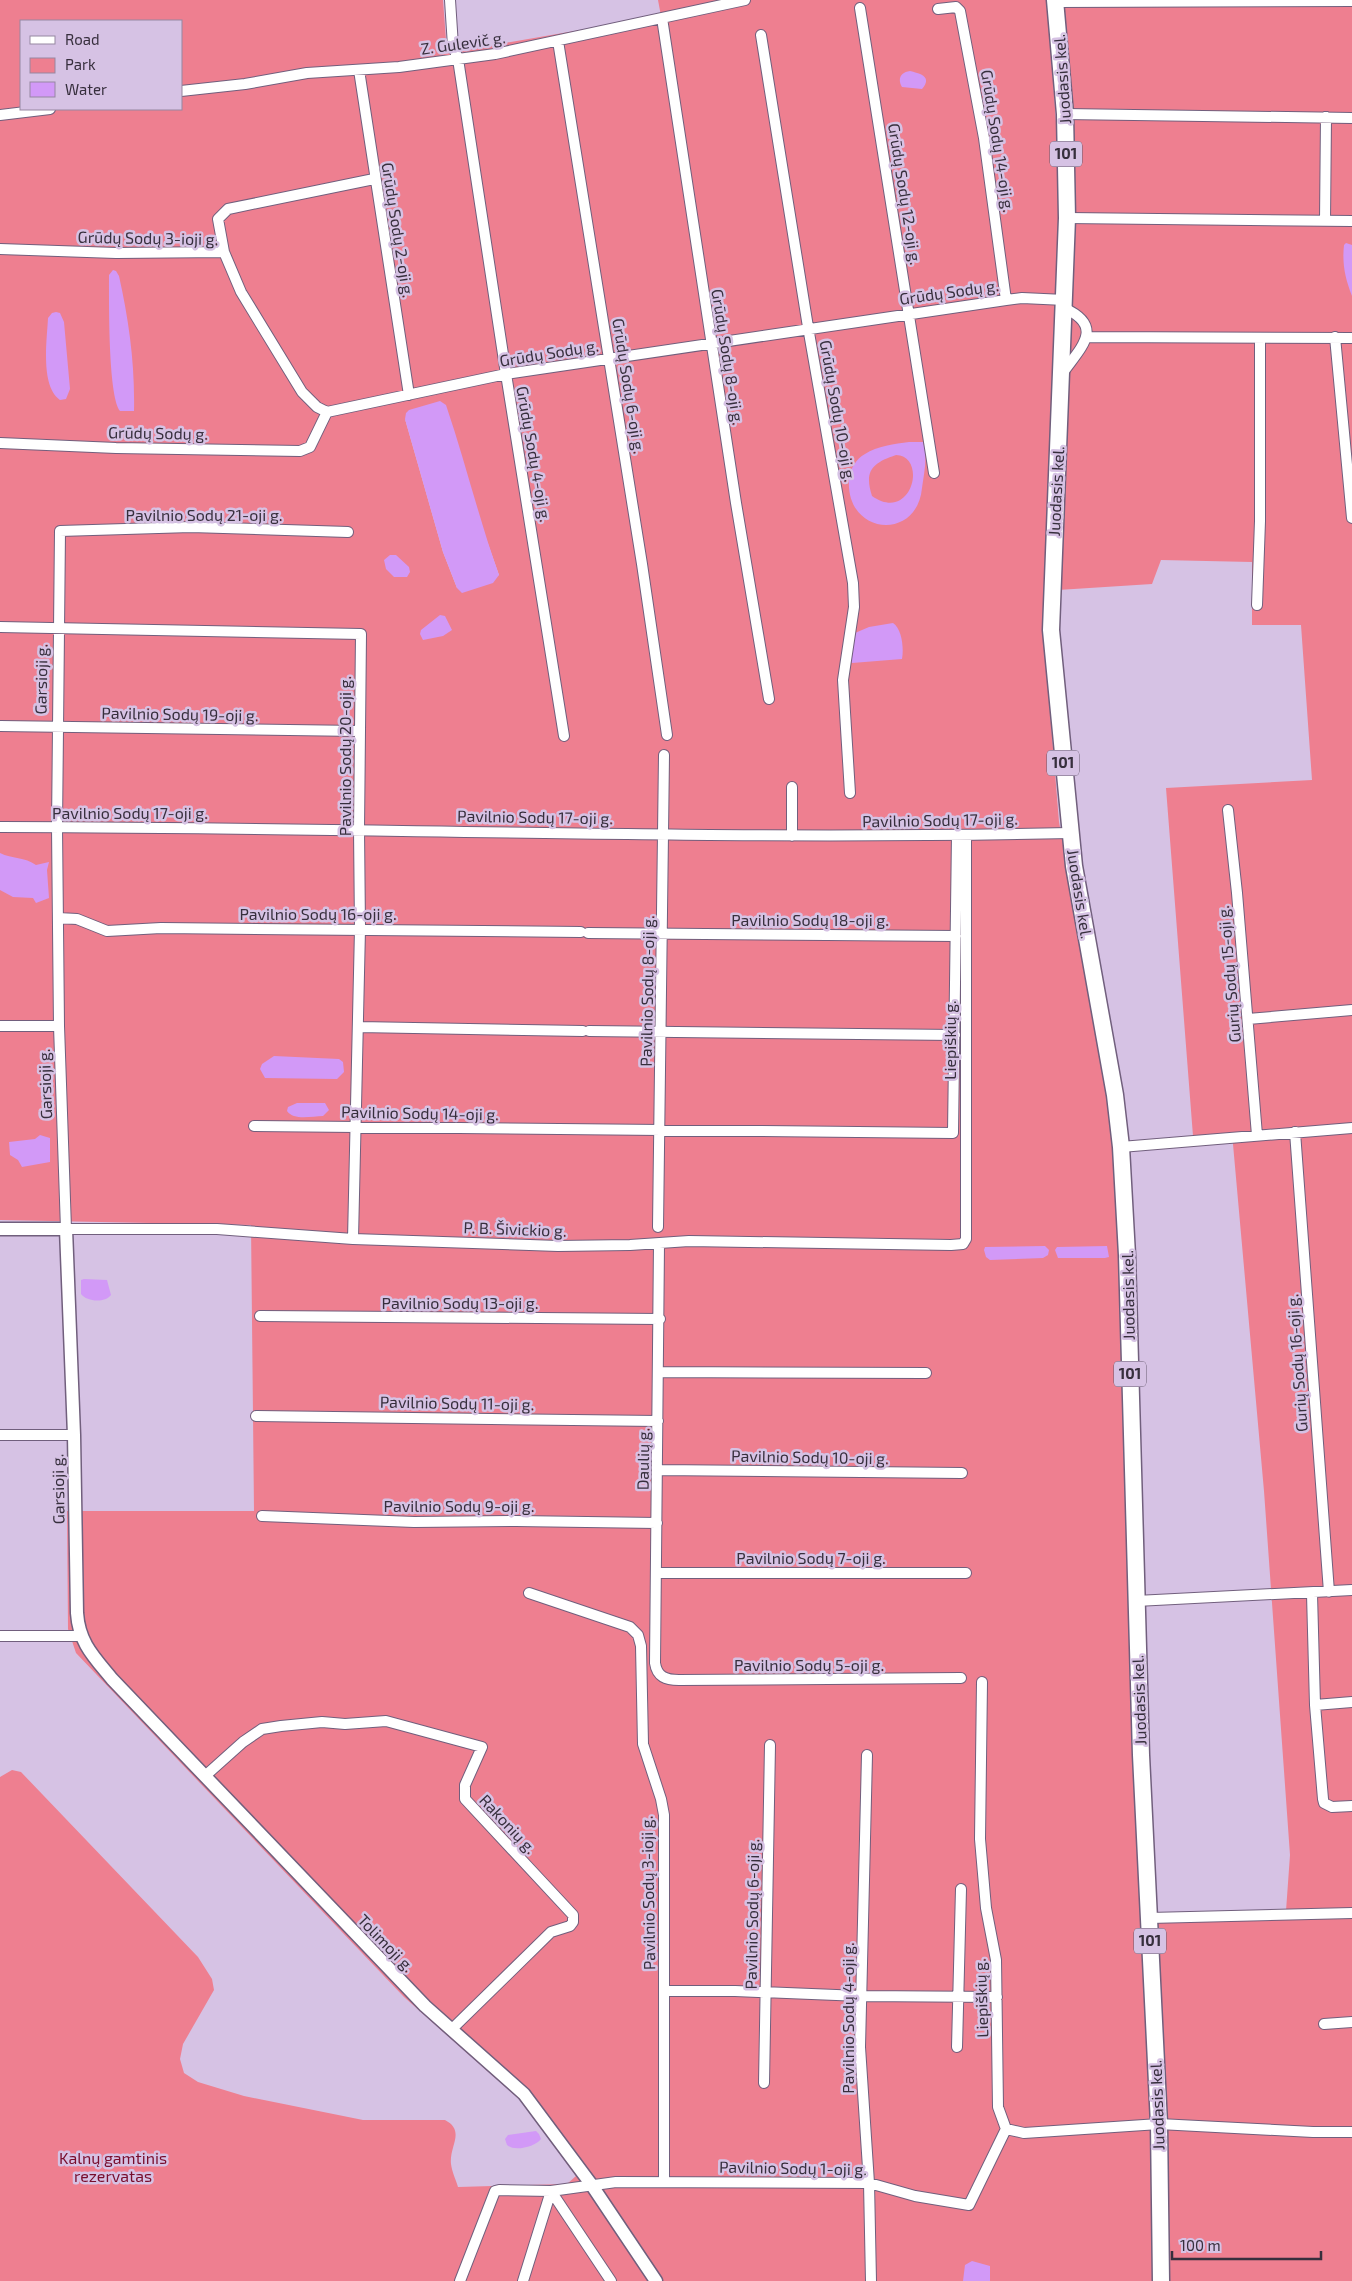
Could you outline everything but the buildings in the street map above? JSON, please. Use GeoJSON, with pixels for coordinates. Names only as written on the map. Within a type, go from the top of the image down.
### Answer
{"type":"FeatureCollection","features":[{"type":"Feature","properties":{"kind":"main road","name":"Juodasis kel."},"geometry":{"type":"LineString","coordinates":[[1056,1],[1065,114],[1067,218],[1064,304]]}},
{"type":"Feature","properties":{"kind":"main road","name":"101"},"geometry":{"type":"LineString","coordinates":[[1062,375],[1064,304]]}},
{"type":"Feature","properties":{"kind":"main road","name":"Juodasis kel."},"geometry":{"type":"LineString","coordinates":[[1062,375],[1051,630],[1075,875],[1119,1120],[1121,1147],[1127,1255],[1136,1601],[1159,2124],[1162,2281]]}},
{"type":"Feature","properties":{"kind":"street","name":"Grūdų Sodų 4-oji g."},"geometry":{"type":"LineString","coordinates":[[450,0],[453,46],[458,59],[564,736]]}},
{"type":"Feature","properties":{"kind":"street","name":"Z. Gulevič g."},"geometry":{"type":"LineString","coordinates":[[182,91],[245,84],[307,74],[359,70],[495,54],[745,0]]}},
{"type":"Feature","properties":{"kind":"street"},"geometry":{"type":"LineString","coordinates":[[1056,1],[1352,1]]}},
{"type":"Feature","properties":{"kind":"street","name":"Grūdų Sodų 14-oji g."},"geometry":{"type":"LineString","coordinates":[[938,9],[956,7],[960,11],[984,138],[1006,300]]}},
{"type":"Feature","properties":{"kind":"street","name":"Grūdų Sodų 12-oji g."},"geometry":{"type":"LineString","coordinates":[[860,8],[934,473]]}},
{"type":"Feature","properties":{"kind":"street","name":"Grūdų Sodų 8-oji g."},"geometry":{"type":"LineString","coordinates":[[662,18],[711,343],[769,699]]}},
{"type":"Feature","properties":{"kind":"street","name":"Grūdų Sodų 10-oji g."},"geometry":{"type":"LineString","coordinates":[[761,35],[854,597],[843,680],[850,793]]}},
{"type":"Feature","properties":{"kind":"street","name":"Grūdų Sodų 6-oji g."},"geometry":{"type":"LineString","coordinates":[[558,41],[610,359],[667,736]]}},
{"type":"Feature","properties":{"kind":"street","name":"Grūdų Sodų 2-oji g."},"geometry":{"type":"LineString","coordinates":[[359,70],[374,179],[409,394]]}},
{"type":"Feature","properties":{"kind":"street"},"geometry":{"type":"LineString","coordinates":[[0,115],[42,110]]}},
{"type":"Feature","properties":{"kind":"street"},"geometry":{"type":"LineString","coordinates":[[1065,114],[1352,118]]}},
{"type":"Feature","properties":{"kind":"street"},"geometry":{"type":"LineString","coordinates":[[1325,221],[1326,117]]}},
{"type":"Feature","properties":{"kind":"street"},"geometry":{"type":"LineString","coordinates":[[224,252],[218,219],[228,209],[374,179]]}},
{"type":"Feature","properties":{"kind":"street"},"geometry":{"type":"LineString","coordinates":[[1067,218],[1352,222]]}},
{"type":"Feature","properties":{"kind":"street","name":"Grūdų Sodų 3-ioji g."},"geometry":{"type":"LineString","coordinates":[[0,249],[116,253],[224,252],[241,292],[302,392],[317,407],[327,412]]}},
{"type":"Feature","properties":{"kind":"street","name":"Grūdų Sodų g."},"geometry":{"type":"LineString","coordinates":[[0,443],[300,451],[310,447],[327,412],[506,374],[1006,300],[1064,304]]}},
{"type":"Feature","properties":{"kind":"street"},"geometry":{"type":"LineString","coordinates":[[1062,375],[1088,337],[1087,328],[1082,318],[1064,304]]}},
{"type":"Feature","properties":{"kind":"street"},"geometry":{"type":"LineString","coordinates":[[1088,337],[1352,338]]}},
{"type":"Feature","properties":{"kind":"street"},"geometry":{"type":"LineString","coordinates":[[1335,337],[1352,518]]}},
{"type":"Feature","properties":{"kind":"street"},"geometry":{"type":"LineString","coordinates":[[1256,605],[1260,521],[1260,338]]}},
{"type":"Feature","properties":{"kind":"street","name":"Pavilnio Sodų 21-oji g."},"geometry":{"type":"LineString","coordinates":[[60,531],[191,527],[348,532]]}},
{"type":"Feature","properties":{"kind":"street","name":"Garsioji g."},"geometry":{"type":"LineString","coordinates":[[60,531],[56,728],[59,1026],[74,1435],[77,1613],[80,1636]]}},
{"type":"Feature","properties":{"kind":"street","name":"Pavilnio Sodų 20-oji g."},"geometry":{"type":"LineString","coordinates":[[0,627],[361,634],[359,1027],[353,1239]]}},
{"type":"Feature","properties":{"kind":"street","name":"Pavilnio Sodų 19-oji g."},"geometry":{"type":"LineString","coordinates":[[0,726],[360,731]]}},
{"type":"Feature","properties":{"kind":"street","name":"Pavilnio Sodų 8-oji g."},"geometry":{"type":"LineString","coordinates":[[658,1227],[662,1033],[664,755]]}},
{"type":"Feature","properties":{"kind":"street"},"geometry":{"type":"LineString","coordinates":[[792,787],[792,836]]}},
{"type":"Feature","properties":{"kind":"street","name":"Gurių Sodų 15-oji g."},"geometry":{"type":"LineString","coordinates":[[1228,810],[1257,1135]]}},
{"type":"Feature","properties":{"kind":"street","name":"Pavilnio Sodų 17-oji g."},"geometry":{"type":"LineString","coordinates":[[0,827],[359,829],[792,836],[1070,833]]}},
{"type":"Feature","properties":{"kind":"street"},"geometry":{"type":"LineString","coordinates":[[359,1027],[955,1036],[956,936],[962,835]]}},
{"type":"Feature","properties":{"kind":"street","name":"Liepiškių g."},"geometry":{"type":"LineString","coordinates":[[962,835],[966,1239],[963,1244]]}},
{"type":"Feature","properties":{"kind":"street","name":"Pavilnio Sodų 16-oji g."},"geometry":{"type":"LineString","coordinates":[[58,918],[77,919],[107,932],[161,928],[663,934]]}},
{"type":"Feature","properties":{"kind":"street","name":"Pavilnio Sodų 18-oji g."},"geometry":{"type":"LineString","coordinates":[[663,934],[956,936]]}},
{"type":"Feature","properties":{"kind":"street"},"geometry":{"type":"LineString","coordinates":[[1248,1019],[1352,1010]]}},
{"type":"Feature","properties":{"kind":"street"},"geometry":{"type":"LineString","coordinates":[[0,1026],[59,1026]]}},
{"type":"Feature","properties":{"kind":"street","name":"Pavilnio Sodų 14-oji g."},"geometry":{"type":"LineString","coordinates":[[254,1126],[953,1134],[955,1036]]}},
{"type":"Feature","properties":{"kind":"street"},"geometry":{"type":"LineString","coordinates":[[1121,1147],[1352,1128]]}},
{"type":"Feature","properties":{"kind":"street","name":"Gurių Sodų 16-oji g."},"geometry":{"type":"LineString","coordinates":[[1295,1132],[1329,1592]]}},
{"type":"Feature","properties":{"kind":"street"},"geometry":{"type":"LineString","coordinates":[[0,1229],[66,1228]]}},
{"type":"Feature","properties":{"kind":"street","name":"P. B. Šivickio g."},"geometry":{"type":"LineString","coordinates":[[66,1228],[217,1229],[353,1239],[558,1246],[659,1244],[689,1241],[963,1244]]}},
{"type":"Feature","properties":{"kind":"street","name":"Daulių g."},"geometry":{"type":"LineString","coordinates":[[658,1674],[655,1664],[660,1319],[659,1244]]}},
{"type":"Feature","properties":{"kind":"street","name":"Pavilnio Sodų 13-oji g."},"geometry":{"type":"LineString","coordinates":[[260,1316],[660,1319]]}},
{"type":"Feature","properties":{"kind":"street"},"geometry":{"type":"LineString","coordinates":[[659,1372],[926,1373]]}},
{"type":"Feature","properties":{"kind":"street","name":"Pavilnio Sodų 11-oji g."},"geometry":{"type":"LineString","coordinates":[[256,1416],[658,1421]]}},
{"type":"Feature","properties":{"kind":"street"},"geometry":{"type":"LineString","coordinates":[[0,1434],[74,1435]]}},
{"type":"Feature","properties":{"kind":"street","name":"Pavilnio Sodų 10-oji g."},"geometry":{"type":"LineString","coordinates":[[658,1470],[962,1473]]}},
{"type":"Feature","properties":{"kind":"street","name":"Pavilnio Sodų 9-oji g."},"geometry":{"type":"LineString","coordinates":[[262,1516],[414,1522],[657,1523]]}},
{"type":"Feature","properties":{"kind":"street","name":"Pavilnio Sodų 7-oji g."},"geometry":{"type":"LineString","coordinates":[[656,1574],[966,1573]]}},
{"type":"Feature","properties":{"kind":"street"},"geometry":{"type":"LineString","coordinates":[[1136,1601],[1312,1594],[1352,1590]]}},
{"type":"Feature","properties":{"kind":"street","name":"Pavilnio Sodų 3-ioji g."},"geometry":{"type":"LineString","coordinates":[[529,1594],[630,1627],[638,1635],[643,1662],[643,1744],[661,1799],[664,1815],[664,2182]]}},
{"type":"Feature","properties":{"kind":"street"},"geometry":{"type":"LineString","coordinates":[[1312,1594],[1315,1705],[1323,1799],[1324,1803],[1332,1807],[1352,1806]]}},
{"type":"Feature","properties":{"kind":"street"},"geometry":{"type":"LineString","coordinates":[[0,1636],[80,1636]]}},
{"type":"Feature","properties":{"kind":"street","name":"Tolimoji g."},"geometry":{"type":"LineString","coordinates":[[80,1636],[90,1653],[112,1679],[316,1894],[425,2006],[524,2094],[591,2184],[656,2281]]}},
{"type":"Feature","properties":{"kind":"street","name":"Pavilnio Sodų 5-oji g."},"geometry":{"type":"LineString","coordinates":[[658,1674],[666,1679],[679,1680],[961,1678]]}},
{"type":"Feature","properties":{"kind":"street","name":"Liepiškių g."},"geometry":{"type":"LineString","coordinates":[[982,1682],[980,1839],[986,1908],[996,1960],[998,2107],[1006,2129]]}},
{"type":"Feature","properties":{"kind":"street"},"geometry":{"type":"LineString","coordinates":[[1315,1705],[1352,1702]]}},
{"type":"Feature","properties":{"kind":"street","name":"Rakonių g."},"geometry":{"type":"LineString","coordinates":[[205,1776],[243,1742],[262,1729],[281,1726],[322,1722],[345,1724],[386,1721],[482,1747],[465,1786],[465,1800],[574,1915],[574,1922],[570,1926],[551,1932],[452,2029]]}},
{"type":"Feature","properties":{"kind":"street","name":"Pavilnio Sodų 6-oji g."},"geometry":{"type":"LineString","coordinates":[[764,2083],[770,1745]]}},
{"type":"Feature","properties":{"kind":"street","name":"Pavilnio Sodų 4-oji g."},"geometry":{"type":"LineString","coordinates":[[867,1755],[860,2047],[869,2183],[871,2281]]}},
{"type":"Feature","properties":{"kind":"street"},"geometry":{"type":"LineString","coordinates":[[957,2047],[960,1889]]}},
{"type":"Feature","properties":{"kind":"street"},"geometry":{"type":"LineString","coordinates":[[1149,1918],[1352,1913]]}},
{"type":"Feature","properties":{"kind":"street"},"geometry":{"type":"LineString","coordinates":[[664,1991],[997,1997]]}},
{"type":"Feature","properties":{"kind":"street"},"geometry":{"type":"LineString","coordinates":[[1324,2024],[1352,2022]]}},
{"type":"Feature","properties":{"kind":"street"},"geometry":{"type":"LineString","coordinates":[[1006,2129],[1024,2133],[1159,2124],[1313,2132],[1352,2132]]}},
{"type":"Feature","properties":{"kind":"street","name":"Pavilnio Sodų 1-oji g."},"geometry":{"type":"LineString","coordinates":[[460,2281],[495,2191],[508,2189],[551,2191],[616,2182],[869,2183],[915,2196],[969,2204],[1006,2129]]}},
{"type":"Feature","properties":{"kind":"street"},"geometry":{"type":"LineString","coordinates":[[523,2281],[551,2191]]}},
{"type":"Feature","properties":{"kind":"street"},"geometry":{"type":"LineString","coordinates":[[551,2191],[611,2281]]}},
{"type":"Feature","properties":{"kind":"green space","name":"Kalnų gamtinis rezervatas"},"geometry":{"type":"Polygon","coordinates":[[[0,0],[443,0],[447,53],[661,16],[658,0],[1047,0],[1057,135],[1059,221],[1044,637],[1059,822],[1099,1034],[1117,1161],[1152,2096],[1156,2281],[0,2281],[0,1777],[12,1770],[21,1772],[198,1957],[212,1979],[214,1990],[183,2044],[180,2059],[184,2073],[198,2082],[244,2096],[363,2120],[445,2120],[455,2129],[456,2134],[451,2164],[458,2187],[567,2184],[576,2176],[520,2100],[404,1997],[76,1653],[68,1629],[67,1511],[254,1511],[251,1225],[0,1220],[0,0]],[[405,419],[443,552],[457,588],[499,575],[482,527],[405,419]]]}},
{"type":"Feature","properties":{"kind":"green space"},"geometry":{"type":"Polygon","coordinates":[[[1062,0],[1352,0],[1352,2281],[1168,2281],[1155,1914],[1286,1911],[1290,1855],[1264,1491],[1232,1133],[1193,1136],[1166,788],[1312,780],[1301,625],[1252,625],[1252,562],[1161,560],[1152,584],[1058,590],[1075,225],[1074,143],[1062,0]]]}},
{"type":"Feature","properties":{"kind":"water"},"geometry":{"type":"Polygon","coordinates":[[[910,71],[922,75],[926,79],[922,89],[902,87],[901,76],[910,71]]]}},
{"type":"Feature","properties":{"kind":"water"},"geometry":{"type":"Polygon","coordinates":[[[1346,243],[1352,245],[1352,296],[1344,265],[1343,252],[1346,243]]]}},
{"type":"Feature","properties":{"kind":"water"},"geometry":{"type":"Polygon","coordinates":[[[113,270],[119,276],[126,309],[132,359],[134,411],[120,411],[113,387],[110,347],[109,275],[113,270]]]}},
{"type":"Feature","properties":{"kind":"water"},"geometry":{"type":"Polygon","coordinates":[[[52,313],[60,313],[64,322],[70,389],[66,399],[60,400],[50,384],[46,362],[48,318],[52,313]]]}},
{"type":"Feature","properties":{"kind":"water"},"geometry":{"type":"Polygon","coordinates":[[[440,401],[446,405],[499,575],[493,583],[462,593],[457,588],[443,552],[405,419],[406,413],[409,410],[440,401]]]}},
{"type":"Feature","properties":{"kind":"water"},"geometry":{"type":"Polygon","coordinates":[[[909,442],[923,442],[924,448],[925,471],[917,505],[908,517],[896,524],[882,525],[869,521],[858,512],[851,498],[849,479],[852,468],[856,461],[870,451],[909,442]],[[896,455],[881,461],[872,469],[869,480],[872,496],[886,502],[897,502],[906,496],[913,476],[911,466],[906,458],[896,455]]]}},
{"type":"Feature","properties":{"kind":"water"},"geometry":{"type":"Polygon","coordinates":[[[390,555],[396,555],[409,567],[410,572],[407,577],[394,577],[386,569],[384,560],[390,555]]]}},
{"type":"Feature","properties":{"kind":"water"},"geometry":{"type":"Polygon","coordinates":[[[440,615],[445,616],[452,630],[443,636],[423,640],[420,634],[421,630],[440,615]]]}},
{"type":"Feature","properties":{"kind":"water"},"geometry":{"type":"Polygon","coordinates":[[[893,623],[902,639],[902,659],[852,663],[850,659],[855,633],[869,627],[893,623]]]}},
{"type":"Feature","properties":{"kind":"water"},"geometry":{"type":"Polygon","coordinates":[[[0,853],[36,865],[49,862],[47,870],[49,898],[36,903],[33,898],[13,897],[0,890],[0,853]]]}},
{"type":"Feature","properties":{"kind":"water"},"geometry":{"type":"Polygon","coordinates":[[[274,1056],[339,1059],[343,1062],[344,1072],[337,1079],[265,1078],[260,1069],[262,1064],[274,1056]]]}},
{"type":"Feature","properties":{"kind":"water"},"geometry":{"type":"Polygon","coordinates":[[[297,1103],[325,1103],[329,1110],[323,1116],[294,1116],[287,1111],[288,1107],[297,1103]]]}},
{"type":"Feature","properties":{"kind":"water"},"geometry":{"type":"Polygon","coordinates":[[[40,1135],[50,1138],[50,1162],[22,1167],[18,1160],[10,1155],[9,1142],[35,1139],[40,1135]]]}},
{"type":"Feature","properties":{"kind":"water"},"geometry":{"type":"Polygon","coordinates":[[[1045,1246],[1049,1250],[1048,1255],[1043,1258],[990,1260],[986,1257],[984,1250],[985,1247],[1045,1246]]]}},
{"type":"Feature","properties":{"kind":"water"},"geometry":{"type":"Polygon","coordinates":[[[1107,1246],[1109,1257],[1105,1258],[1058,1258],[1055,1250],[1057,1247],[1107,1246]]]}},
{"type":"Feature","properties":{"kind":"water"},"geometry":{"type":"Polygon","coordinates":[[[81,1280],[107,1280],[111,1295],[100,1300],[87,1299],[81,1294],[81,1280]]]}},
{"type":"Feature","properties":{"kind":"water"},"geometry":{"type":"Polygon","coordinates":[[[536,2131],[541,2139],[534,2144],[524,2148],[514,2148],[507,2145],[505,2139],[508,2135],[536,2131]]]}},
{"type":"Feature","properties":{"kind":"water"},"geometry":{"type":"Polygon","coordinates":[[[972,2261],[990,2266],[990,2281],[963,2281],[965,2265],[972,2261]]]}}]}
